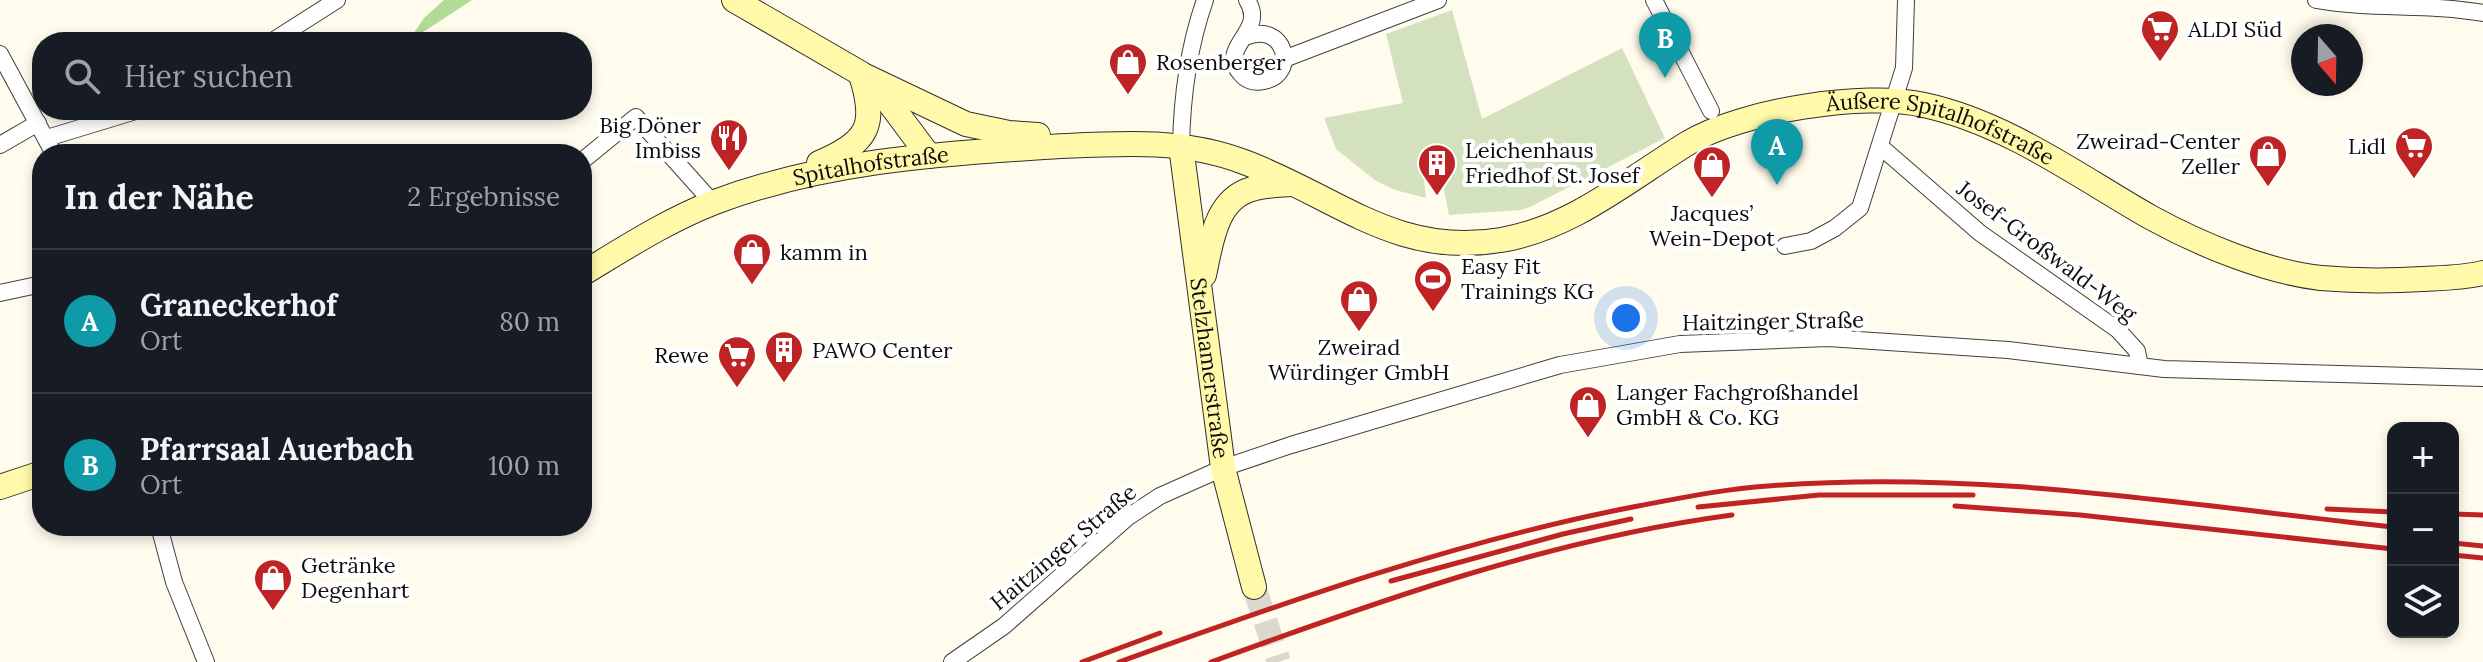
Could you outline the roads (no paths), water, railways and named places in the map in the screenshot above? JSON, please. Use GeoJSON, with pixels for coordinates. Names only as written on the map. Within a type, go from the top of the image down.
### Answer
{"type":"FeatureCollection","features":[{"type":"Feature","properties":{"kind":"street"},"geometry":{"type":"LineString","coordinates":[[287,32],[337,0]]}},
{"type":"Feature","properties":{"kind":"street"},"geometry":{"type":"LineString","coordinates":[[734,0],[861,73],[966,124],[1009,133],[1124,142]]}},
{"type":"Feature","properties":{"kind":"street"},"geometry":{"type":"LineString","coordinates":[[1181,146],[1182,99],[1190,51],[1205,0]]}},
{"type":"Feature","properties":{"kind":"street"},"geometry":{"type":"LineString","coordinates":[[1245,37],[1255,32],[1267,33],[1277,39],[1283,48],[1280,72],[1270,80],[1258,83],[1248,80],[1240,73],[1234,54],[1251,27],[1253,17],[1247,0]]}},
{"type":"Feature","properties":{"kind":"street"},"geometry":{"type":"LineString","coordinates":[[1284,59],[1438,0]]}},
{"type":"Feature","properties":{"kind":"street"},"geometry":{"type":"LineString","coordinates":[[1654,0],[1711,111]]}},
{"type":"Feature","properties":{"kind":"street"},"geometry":{"type":"LineString","coordinates":[[1785,246],[1811,241],[1835,228],[1860,208],[1904,68],[1906,0]]}},
{"type":"Feature","properties":{"kind":"street"},"geometry":{"type":"LineString","coordinates":[[2316,0],[2342,5],[2453,8],[2483,13]]}},
{"type":"Feature","properties":{"kind":"street"},"geometry":{"type":"LineString","coordinates":[[0,54],[32,112]]}},
{"type":"Feature","properties":{"kind":"street"},"geometry":{"type":"LineString","coordinates":[[861,73],[885,97],[929,156]]}},
{"type":"Feature","properties":{"kind":"street"},"geometry":{"type":"LineString","coordinates":[[777,181],[837,156],[864,133],[870,118],[870,102],[861,73]]}},
{"type":"Feature","properties":{"kind":"street","name":"Äußere Spitalhofstraße"},"geometry":{"type":"LineString","coordinates":[[1181,146],[1241,160],[1293,183],[1365,222],[1393,232],[1435,242],[1470,244],[1503,240],[1563,221],[1719,127],[1773,112],[1894,100],[1950,112],[2001,133],[2178,231],[2277,269],[2319,278],[2399,281],[2467,277],[2483,273]]}},
{"type":"Feature","properties":{"kind":"street"},"geometry":{"type":"LineString","coordinates":[[592,153],[636,117],[713,203]]}},
{"type":"Feature","properties":{"kind":"street"},"geometry":{"type":"LineString","coordinates":[[36,120],[50,144]]}},
{"type":"Feature","properties":{"kind":"street"},"geometry":{"type":"LineString","coordinates":[[56,144],[115,120]]}},
{"type":"Feature","properties":{"kind":"street"},"geometry":{"type":"LineString","coordinates":[[0,145],[38,123]]}},
{"type":"Feature","properties":{"kind":"street","name":"Spitalhofstraße"},"geometry":{"type":"LineString","coordinates":[[592,268],[663,226],[713,203],[777,181],[842,166],[929,156],[1124,142],[1181,146]]}},
{"type":"Feature","properties":{"kind":"street","name":"Stelzhamerstraße"},"geometry":{"type":"LineString","coordinates":[[1181,146],[1223,468],[1254,587]]}},
{"type":"Feature","properties":{"kind":"street","name":"Josef-Großwald-Weg"},"geometry":{"type":"LineString","coordinates":[[1881,147],[1980,233],[2118,330],[2137,351],[2140,366]]}},
{"type":"Feature","properties":{"kind":"street"},"geometry":{"type":"LineString","coordinates":[[1201,287],[1215,226],[1222,211],[1250,189],[1293,183]]}},
{"type":"Feature","properties":{"kind":"street"},"geometry":{"type":"LineString","coordinates":[[0,293],[32,286]]}},
{"type":"Feature","properties":{"kind":"street","name":"Haitzinger Straße"},"geometry":{"type":"LineString","coordinates":[[952,662],[1036,600],[1128,517],[1160,496],[1223,468],[1560,365],[1680,344],[1828,338],[2008,350],[2164,369],[2483,378]]}},
{"type":"Feature","properties":{"kind":"street"},"geometry":{"type":"LineString","coordinates":[[0,487],[32,476]]}},
{"type":"Feature","properties":{"kind":"street"},"geometry":{"type":"LineString","coordinates":[[162,536],[174,582],[206,662]]}},
{"type":"Feature","properties":{"kind":"tunnel"},"geometry":{"type":"LineString","coordinates":[[1254,587],[1279,662]]}},
{"type":"Feature","properties":{"kind":"railway"},"geometry":{"type":"LineString","coordinates":[[1119,662],[1440,554],[1572,520],[1752,487],[1846,482],[2003,486],[2387,526]]}},
{"type":"Feature","properties":{"kind":"railway"},"geometry":{"type":"LineString","coordinates":[[1698,507],[1819,495],[1973,495]]}},
{"type":"Feature","properties":{"kind":"railway"},"geometry":{"type":"LineString","coordinates":[[1955,506],[2080,515],[2387,548]]}},
{"type":"Feature","properties":{"kind":"railway"},"geometry":{"type":"LineString","coordinates":[[2327,509],[2387,512]]}},
{"type":"Feature","properties":{"kind":"railway"},"geometry":{"type":"LineString","coordinates":[[2459,514],[2483,515]]}},
{"type":"Feature","properties":{"kind":"railway"},"geometry":{"type":"LineString","coordinates":[[1211,662],[1468,574],[1599,539],[1732,515]]}},
{"type":"Feature","properties":{"kind":"railway"},"geometry":{"type":"LineString","coordinates":[[1391,581],[1563,534],[1631,519]]}},
{"type":"Feature","properties":{"kind":"railway"},"geometry":{"type":"LineString","coordinates":[[2459,544],[2483,546]]}},
{"type":"Feature","properties":{"kind":"railway"},"geometry":{"type":"LineString","coordinates":[[2459,556],[2483,558]]}},
{"type":"Feature","properties":{"kind":"railway"},"geometry":{"type":"LineString","coordinates":[[1082,662],[1160,633]]}},
{"type":"Feature","properties":{"kind":"place","name":"ALDI Süd"},"geometry":{"type":"Point","coordinates":[2160,63]}},
{"type":"Feature","properties":{"kind":"place","name":"Pfarrsaal Auerbach"},"geometry":{"type":"Point","coordinates":[1665,78]}},
{"type":"Feature","properties":{"kind":"place","name":"Rosenberger"},"geometry":{"type":"Point","coordinates":[1128,96]}},
{"type":"Feature","properties":{"kind":"place","name":"Big Döner Imbiss"},"geometry":{"type":"Point","coordinates":[729,172]}},
{"type":"Feature","properties":{"kind":"place","name":"Lidl"},"geometry":{"type":"Point","coordinates":[2414,180]}},
{"type":"Feature","properties":{"kind":"place","name":"Graneckerhof"},"geometry":{"type":"Point","coordinates":[1777,185]}},
{"type":"Feature","properties":{"kind":"place","name":"Zweirad-Center Zeller"},"geometry":{"type":"Point","coordinates":[2268,188]}},
{"type":"Feature","properties":{"kind":"place","name":"Leichenhaus Friedhof St. Josef"},"geometry":{"type":"Point","coordinates":[1437,197]}},
{"type":"Feature","properties":{"kind":"place","name":"Jacques’ Wein-Depot"},"geometry":{"type":"Point","coordinates":[1712,199]}},
{"type":"Feature","properties":{"kind":"place","name":"kamm in"},"geometry":{"type":"Point","coordinates":[752,286]}},
{"type":"Feature","properties":{"kind":"place","name":"Easy Fit Trainings KG"},"geometry":{"type":"Point","coordinates":[1433,313]}},
{"type":"Feature","properties":{"kind":"place","name":"Zweirad Würdinger GmbH"},"geometry":{"type":"Point","coordinates":[1359,333]}},
{"type":"Feature","properties":{"kind":"place","name":"PAWO Center"},"geometry":{"type":"Point","coordinates":[784,384]}},
{"type":"Feature","properties":{"kind":"place","name":"Rewe"},"geometry":{"type":"Point","coordinates":[737,389]}},
{"type":"Feature","properties":{"kind":"place","name":"Langer Fachgroßhandel GmbH & Co. KG"},"geometry":{"type":"Point","coordinates":[1588,439]}},
{"type":"Feature","properties":{"kind":"place","name":"Getränke Degenhart"},"geometry":{"type":"Point","coordinates":[273,612]}}]}
